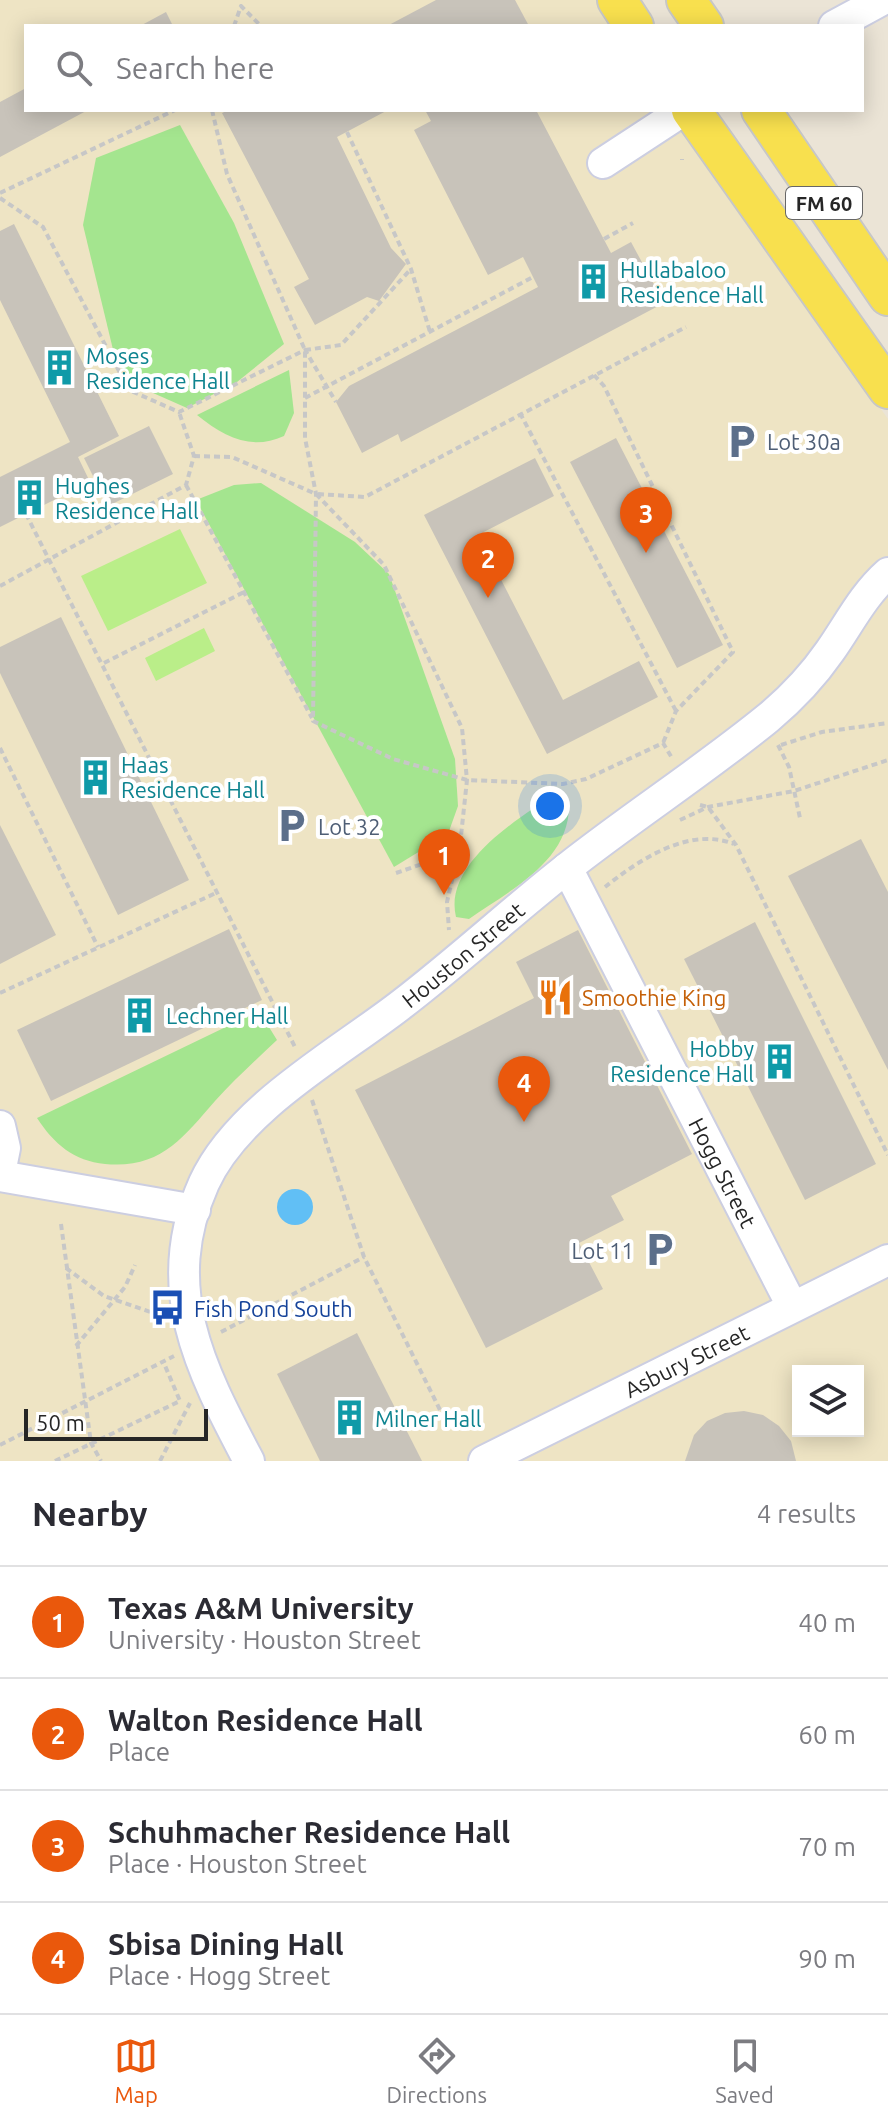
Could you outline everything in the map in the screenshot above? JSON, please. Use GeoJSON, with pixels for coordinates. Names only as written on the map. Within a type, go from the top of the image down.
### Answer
{"type":"FeatureCollection","features":[{"type":"Feature","properties":{"kind":"main road"},"geometry":{"type":"LineString","coordinates":[[617,0],[633,24]]}},
{"type":"Feature","properties":{"kind":"main road"},"geometry":{"type":"LineString","coordinates":[[686,0],[703,24]]}},
{"type":"Feature","properties":{"kind":"main road","name":"FM 60"},"geometry":{"type":"LineString","coordinates":[[692,112],[888,389]]}},
{"type":"Feature","properties":{"kind":"main road","name":"FM 60"},"geometry":{"type":"LineString","coordinates":[[762,112],[888,296]]}},
{"type":"Feature","properties":{"kind":"street"},"geometry":{"type":"LineString","coordinates":[[838,24],[882,0]]}},
{"type":"Feature","properties":{"kind":"street"},"geometry":{"type":"LineString","coordinates":[[603,163],[681,112]]}},
{"type":"Feature","properties":{"kind":"street","name":"Houston Street"},"geometry":{"type":"LineString","coordinates":[[249,1461],[205,1378],[193,1346],[186,1262],[195,1210],[217,1159],[248,1124],[460,958],[567,868],[687,780],[792,696],[812,676],[862,600],[888,573]]}},
{"type":"Feature","properties":{"kind":"street","name":"Hogg Street"},"geometry":{"type":"LineString","coordinates":[[567,868],[792,1306]]}},
{"type":"Feature","properties":{"kind":"street"},"geometry":{"type":"LineString","coordinates":[[0,1126],[5,1148],[0,1174],[195,1210]]}},
{"type":"Feature","properties":{"kind":"street","name":"Asbury Street"},"geometry":{"type":"LineString","coordinates":[[484,1461],[888,1260]]}},
{"type":"Feature","properties":{"kind":"path"},"geometry":{"type":"LineString","coordinates":[[235,24],[241,6],[259,24]]}},
{"type":"Feature","properties":{"kind":"path"},"geometry":{"type":"LineString","coordinates":[[171,112],[0,195],[43,227],[129,390],[179,412],[194,456],[186,485],[313,721],[393,759],[467,780],[563,784],[586,779],[663,743],[676,711],[733,652],[604,386],[594,375]]}},
{"type":"Feature","properties":{"kind":"path"},"geometry":{"type":"LineString","coordinates":[[212,112],[227,174],[305,350],[336,402]]}},
{"type":"Feature","properties":{"kind":"path"},"geometry":{"type":"LineString","coordinates":[[347,132],[411,269],[430,332]]}},
{"type":"Feature","properties":{"kind":"path"},"geometry":{"type":"LineString","coordinates":[[604,239],[633,223]]}},
{"type":"Feature","properties":{"kind":"path"},"geometry":{"type":"LineString","coordinates":[[179,412],[305,350],[341,345],[411,269]]}},
{"type":"Feature","properties":{"kind":"path"},"geometry":{"type":"LineString","coordinates":[[305,398],[533,277]]}},
{"type":"Feature","properties":{"kind":"path"},"geometry":{"type":"LineString","coordinates":[[194,456],[232,457],[316,494],[365,497],[686,327]]}},
{"type":"Feature","properties":{"kind":"path"},"geometry":{"type":"LineString","coordinates":[[305,350],[305,438],[316,494],[313,721]]}},
{"type":"Feature","properties":{"kind":"path"},"geometry":{"type":"LineString","coordinates":[[520,413],[676,711]]}},
{"type":"Feature","properties":{"kind":"path"},"geometry":{"type":"LineString","coordinates":[[0,586],[186,485]]}},
{"type":"Feature","properties":{"kind":"path"},"geometry":{"type":"LineString","coordinates":[[316,494],[384,565],[462,728],[467,780],[460,845],[447,902],[449,934]]}},
{"type":"Feature","properties":{"kind":"path"},"geometry":{"type":"LineString","coordinates":[[26,514],[104,663],[297,1051],[293,1058]]}},
{"type":"Feature","properties":{"kind":"path"},"geometry":{"type":"LineString","coordinates":[[104,663],[245,591]]}},
{"type":"Feature","properties":{"kind":"path"},"geometry":{"type":"LineString","coordinates":[[767,750],[822,732],[888,723]]}},
{"type":"Feature","properties":{"kind":"path"},"geometry":{"type":"LineString","coordinates":[[663,743],[676,764]]}},
{"type":"Feature","properties":{"kind":"path"},"geometry":{"type":"LineString","coordinates":[[778,745],[800,818]]}},
{"type":"Feature","properties":{"kind":"path"},"geometry":{"type":"LineString","coordinates":[[0,748],[98,947]]}},
{"type":"Feature","properties":{"kind":"path"},"geometry":{"type":"LineString","coordinates":[[888,760],[794,791],[708,807],[736,845],[888,1155]]}},
{"type":"Feature","properties":{"kind":"path"},"geometry":{"type":"LineString","coordinates":[[603,889],[659,851],[700,838],[719,838],[736,845]]}},
{"type":"Feature","properties":{"kind":"path"},"geometry":{"type":"LineString","coordinates":[[396,873],[425,863],[460,845]]}},
{"type":"Feature","properties":{"kind":"path"},"geometry":{"type":"LineString","coordinates":[[0,993],[218,892]]}},
{"type":"Feature","properties":{"kind":"path"},"geometry":{"type":"LineString","coordinates":[[308,1095],[316,1105],[364,1257],[450,1430]]}},
{"type":"Feature","properties":{"kind":"path"},"geometry":{"type":"LineString","coordinates":[[61,1224],[84,1402],[91,1443],[101,1461]]}},
{"type":"Feature","properties":{"kind":"path"},"geometry":{"type":"LineString","coordinates":[[0,1445],[364,1257]]}},
{"type":"Feature","properties":{"kind":"path"},"geometry":{"type":"LineString","coordinates":[[76,1346],[125,1287],[135,1265]]}},
{"type":"Feature","properties":{"kind":"path"},"geometry":{"type":"LineString","coordinates":[[66,1268],[113,1299],[162,1316]]}},
{"type":"Feature","properties":{"kind":"path"},"geometry":{"type":"LineString","coordinates":[[55,1461],[180,1401],[163,1361]]}},
{"type":"Feature","properties":{"kind":"path"},"geometry":{"type":"LineString","coordinates":[[160,1461],[205,1378]]}},
{"type":"Feature","properties":{"kind":"shaded area"},"geometry":{"type":"Polygon","coordinates":[[[0,0],[600,0],[614,24],[24,24],[24,112],[671,112],[888,419],[888,1461],[0,1461],[0,0]]]}},
{"type":"Feature","properties":{"kind":"green space"},"geometry":{"type":"Polygon","coordinates":[[[180,125],[234,223],[284,344],[237,382],[187,408],[144,389],[116,362],[83,225],[96,158],[180,125]]]}},
{"type":"Feature","properties":{"kind":"green space"},"geometry":{"type":"Polygon","coordinates":[[[289,370],[294,413],[284,436],[249,442],[217,430],[197,415],[289,370]]]}},
{"type":"Feature","properties":{"kind":"green space"},"geometry":{"type":"Polygon","coordinates":[[[261,483],[355,542],[389,574],[455,759],[458,806],[448,834],[394,867],[196,500],[234,485],[261,483]]]}},
{"type":"Feature","properties":{"kind":"green space"},"geometry":{"type":"Polygon","coordinates":[[[180,529],[207,583],[108,631],[81,576],[180,529]]]}},
{"type":"Feature","properties":{"kind":"green space"},"geometry":{"type":"Polygon","coordinates":[[[204,628],[215,651],[156,681],[145,658],[204,628]]]}},
{"type":"Feature","properties":{"kind":"green space"},"geometry":{"type":"Polygon","coordinates":[[[555,794],[569,803],[567,823],[560,842],[549,858],[519,885],[469,919],[456,917],[455,897],[472,861],[504,829],[555,794]]]}},
{"type":"Feature","properties":{"kind":"green space"},"geometry":{"type":"Polygon","coordinates":[[[259,1011],[277,1040],[230,1085],[192,1128],[155,1156],[124,1164],[84,1159],[66,1150],[50,1136],[37,1118],[259,1011]]]}},
{"type":"Feature","properties":{"kind":"water"},"geometry":{"type":"Polygon","coordinates":[[[295,1189],[308,1194],[313,1207],[308,1220],[295,1225],[282,1220],[277,1207],[282,1194],[295,1189]]]}},
{"type":"Feature","properties":{"kind":"building"},"geometry":{"type":"Polygon","coordinates":[[[436,0],[515,0],[528,24],[391,24],[436,0]]]}},
{"type":"Feature","properties":{"kind":"building"},"geometry":{"type":"Polygon","coordinates":[[[166,12],[172,24],[144,24],[166,12]]]}},
{"type":"Feature","properties":{"kind":"building"},"geometry":{"type":"Polygon","coordinates":[[[24,89],[24,112],[84,112],[0,157],[0,102],[24,89]]]}},
{"type":"Feature","properties":{"kind":"building"},"geometry":{"type":"Polygon","coordinates":[[[384,112],[337,137],[391,248],[406,264],[379,301],[367,297],[315,325],[294,287],[309,279],[222,113],[384,112]]]}},
{"type":"Feature","properties":{"kind":"building","name":"Hullabaloo Residence Hall"},"geometry":{"type":"Polygon","coordinates":[[[426,112],[537,112],[611,253],[631,242],[664,303],[401,442],[398,434],[362,453],[336,402],[349,386],[538,287],[523,257],[488,275],[414,130],[431,121],[426,112]]]}},
{"type":"Feature","properties":{"kind":"building","name":"Moses Residence Hall"},"geometry":{"type":"Polygon","coordinates":[[[14,224],[119,436],[78,457],[90,482],[0,527],[0,477],[70,442],[0,300],[0,231],[14,224]]]}},
{"type":"Feature","properties":{"kind":"building"},"geometry":{"type":"Polygon","coordinates":[[[149,426],[173,474],[108,506],[84,458],[149,426]]]}},
{"type":"Feature","properties":{"kind":"building"},"geometry":{"type":"Polygon","coordinates":[[[616,438],[723,645],[677,668],[570,462],[616,438]]]}},
{"type":"Feature","properties":{"kind":"building"},"geometry":{"type":"Polygon","coordinates":[[[535,458],[554,496],[478,535],[563,700],[639,661],[658,697],[547,754],[424,515],[535,458]]]}},
{"type":"Feature","properties":{"kind":"building","name":"Haas Residence Hall"},"geometry":{"type":"Polygon","coordinates":[[[61,617],[189,880],[118,915],[0,673],[0,647],[61,617]]]}},
{"type":"Feature","properties":{"kind":"building"},"geometry":{"type":"Polygon","coordinates":[[[0,825],[56,935],[0,964],[0,825]]]}},
{"type":"Feature","properties":{"kind":"building"},"geometry":{"type":"Polygon","coordinates":[[[861,839],[888,892],[888,1070],[788,876],[861,839]]]}},
{"type":"Feature","properties":{"kind":"building","name":"Hobby Residence Hall"},"geometry":{"type":"Polygon","coordinates":[[[755,922],[876,1164],[805,1200],[684,959],[755,922]]]}},
{"type":"Feature","properties":{"kind":"building","name":"Lechner Hall"},"geometry":{"type":"Polygon","coordinates":[[[229,929],[262,1000],[51,1101],[17,1030],[229,929]]]}},
{"type":"Feature","properties":{"kind":"building"},"geometry":{"type":"Polygon","coordinates":[[[578,930],[692,1154],[611,1196],[624,1220],[579,1243],[603,1289],[486,1348],[355,1090],[534,998],[516,962],[578,930]]]}},
{"type":"Feature","properties":{"kind":"building","name":"Milner Hall"},"geometry":{"type":"Polygon","coordinates":[[[357,1333],[422,1461],[320,1461],[277,1374],[357,1333]]]}},
{"type":"Feature","properties":{"kind":"building"},"geometry":{"type":"Polygon","coordinates":[[[744,1411],[763,1415],[779,1426],[791,1441],[796,1461],[685,1461],[694,1435],[707,1421],[725,1413],[744,1411]]]}},
{"type":"Feature","properties":{"kind":"place","name":"Hullabaloo Residence Hall"},"geometry":{"type":"Point","coordinates":[594,282]}},
{"type":"Feature","properties":{"kind":"place","name":"Moses Residence Hall"},"geometry":{"type":"Point","coordinates":[60,368]}},
{"type":"Feature","properties":{"kind":"place","name":"Lot 30a"},"geometry":{"type":"Point","coordinates":[741,441]}},
{"type":"Feature","properties":{"kind":"place","name":"Hughes Residence Hall"},"geometry":{"type":"Point","coordinates":[29,498]}},
{"type":"Feature","properties":{"kind":"place","name":"Schuhmacher Residence Hall"},"geometry":{"type":"Point","coordinates":[646,553]}},
{"type":"Feature","properties":{"kind":"place","name":"Walton Residence Hall"},"geometry":{"type":"Point","coordinates":[488,598]}},
{"type":"Feature","properties":{"kind":"place","name":"Haas Residence Hall"},"geometry":{"type":"Point","coordinates":[95,777]}},
{"type":"Feature","properties":{"kind":"place","name":"Lot 32"},"geometry":{"type":"Point","coordinates":[292,826]}},
{"type":"Feature","properties":{"kind":"place","name":"Texas A&M University"},"geometry":{"type":"Point","coordinates":[444,895]}},
{"type":"Feature","properties":{"kind":"place","name":"Smoothie King"},"geometry":{"type":"Point","coordinates":[556,997]}},
{"type":"Feature","properties":{"kind":"place","name":"Lechner Hall"},"geometry":{"type":"Point","coordinates":[140,1015]}},
{"type":"Feature","properties":{"kind":"place","name":"Hobby Residence Hall"},"geometry":{"type":"Point","coordinates":[780,1061]}},
{"type":"Feature","properties":{"kind":"place","name":"Sbisa Dining Hall"},"geometry":{"type":"Point","coordinates":[524,1122]}},
{"type":"Feature","properties":{"kind":"place","name":"Lot 11"},"geometry":{"type":"Point","coordinates":[660,1250]}},
{"type":"Feature","properties":{"kind":"place","name":"Fish Pond South"},"geometry":{"type":"Point","coordinates":[168,1308]}},
{"type":"Feature","properties":{"kind":"place","name":"Milner Hall"},"geometry":{"type":"Point","coordinates":[349,1418]}}]}
